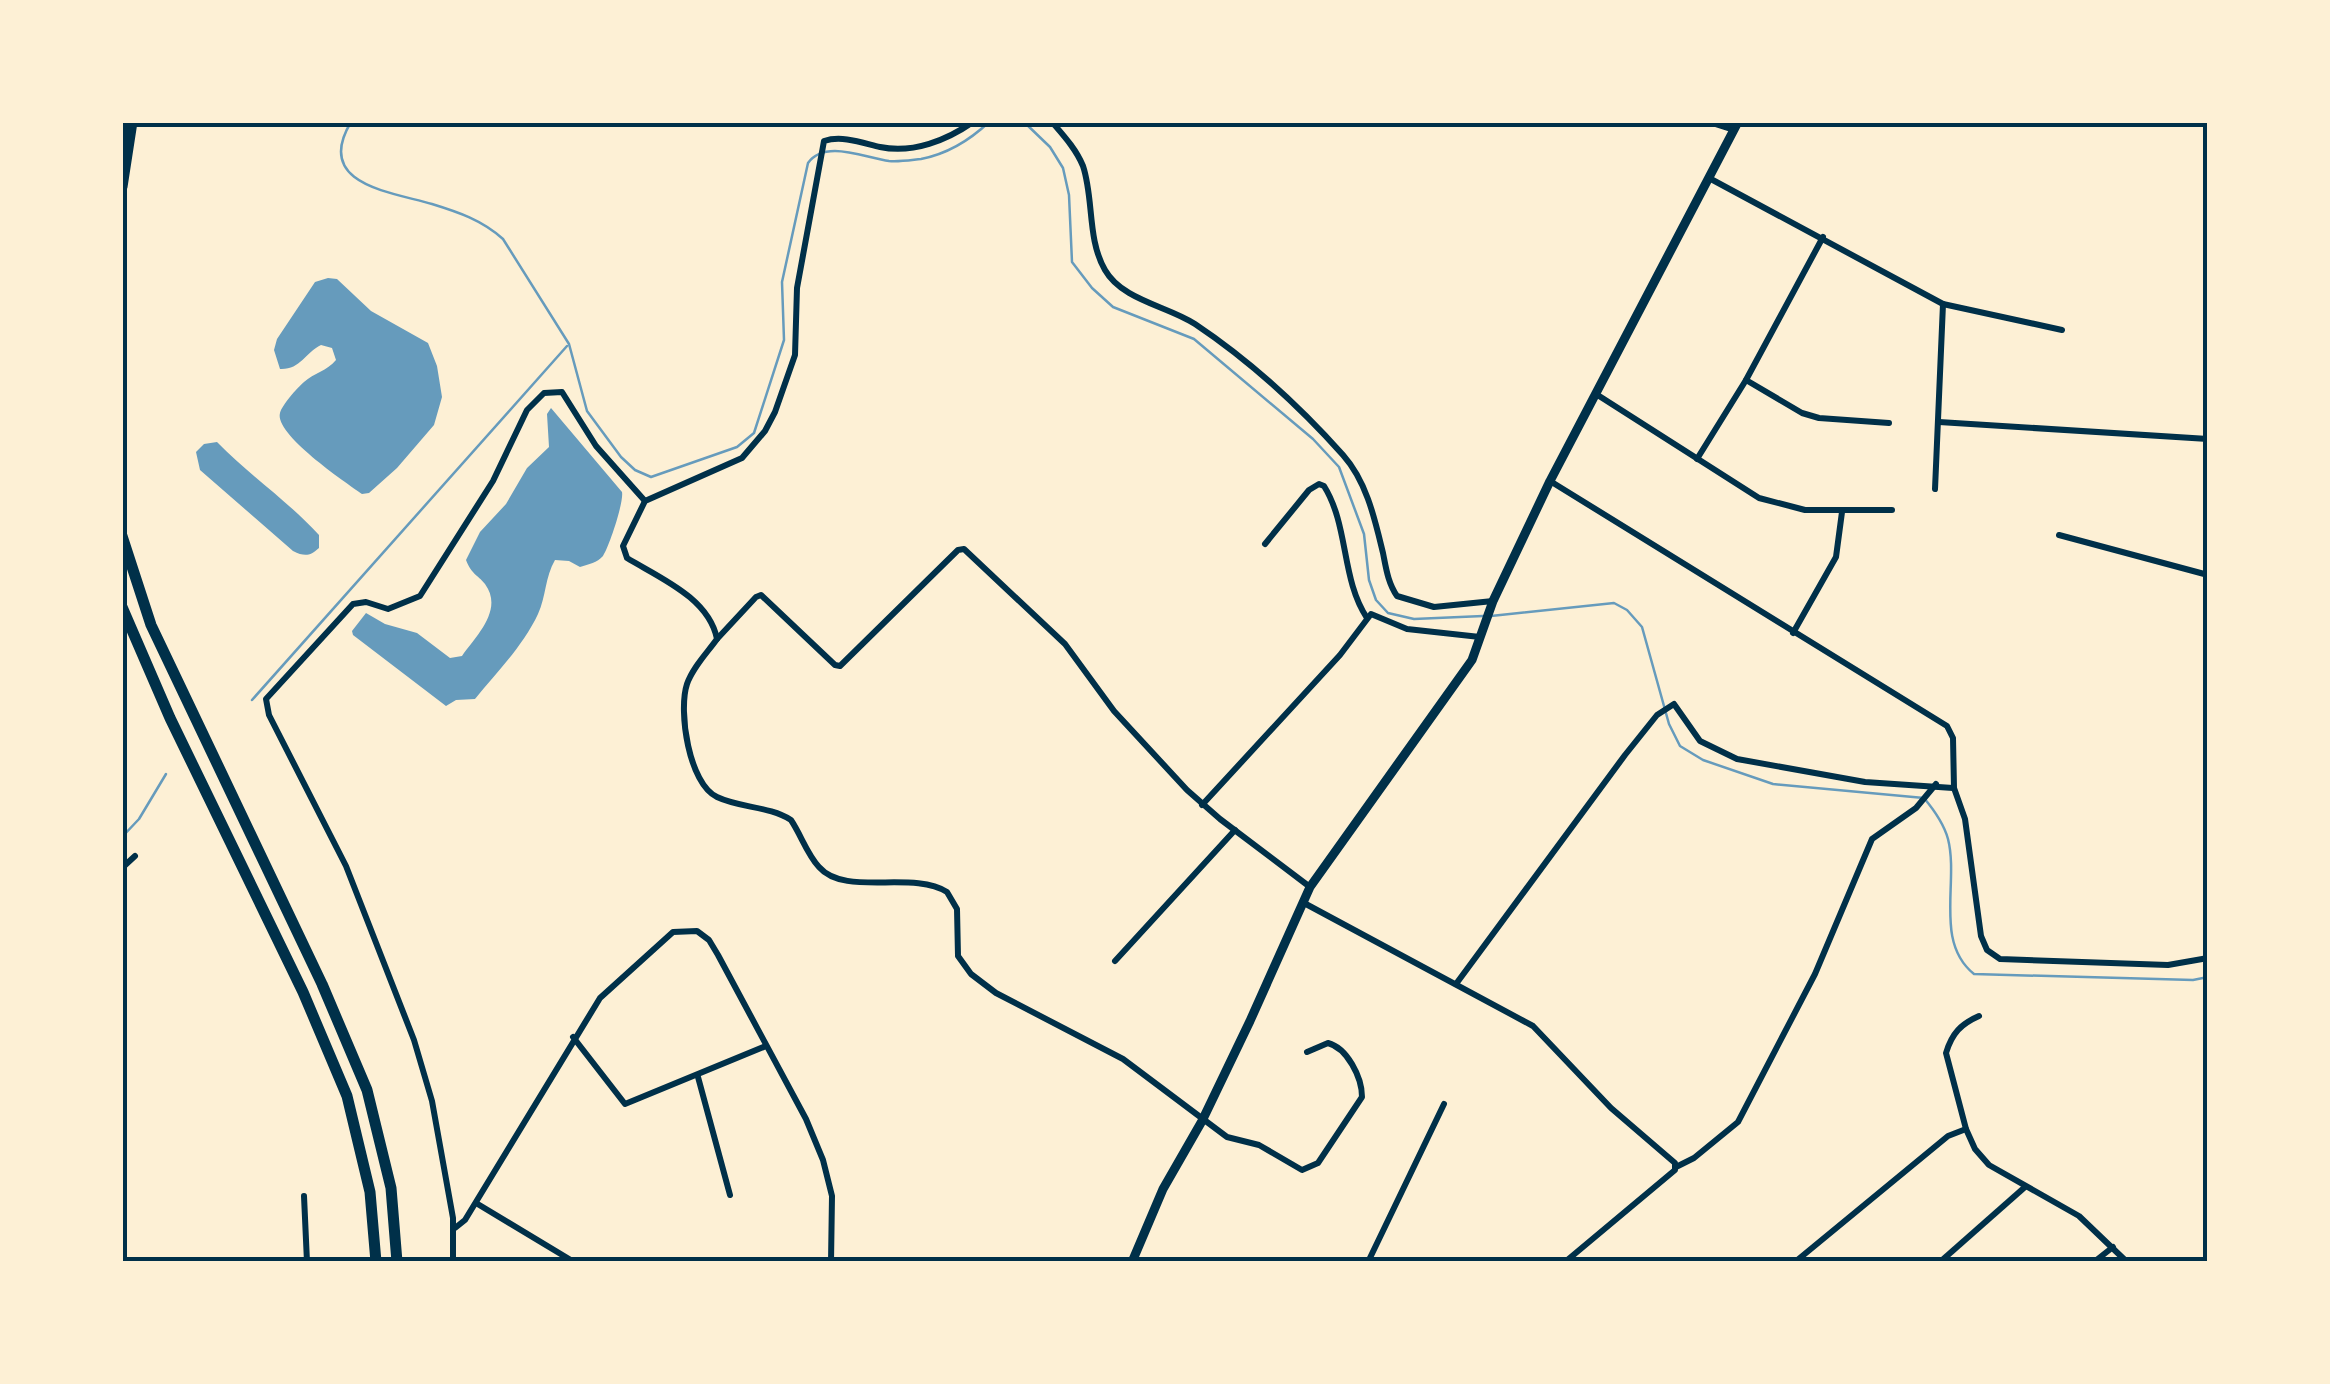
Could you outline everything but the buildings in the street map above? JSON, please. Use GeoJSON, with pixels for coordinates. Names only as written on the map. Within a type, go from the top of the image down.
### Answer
{"type":"FeatureCollection","features":[{"type":"Feature","properties":{"kind":"highway"},"geometry":{"type":"LineString","coordinates":[[122,187],[132,122]]}},
{"type":"Feature","properties":{"kind":"highway"},"geometry":{"type":"LineString","coordinates":[[122,536],[151,625],[322,984],[367,1090],[391,1188],[397,1262]]}},
{"type":"Feature","properties":{"kind":"highway"},"geometry":{"type":"LineString","coordinates":[[122,607],[347,1096],[370,1192],[376,1262]]}},
{"type":"Feature","properties":{"kind":"street"},"geometry":{"type":"LineString","coordinates":[[718,639],[712,621],[694,601],[624,556],[622,546],[645,501],[742,458],[775,412],[795,355],[797,288],[824,143],[830,138],[910,148],[956,134],[973,122]]}},
{"type":"Feature","properties":{"kind":"street"},"geometry":{"type":"LineString","coordinates":[[1052,122],[1072,144],[1082,165],[1098,256],[1105,271],[1126,291],[1193,323],[1221,344],[1280,392],[1346,458],[1358,476],[1374,517],[1388,580],[1397,596],[1434,607],[1492,604]]}},
{"type":"Feature","properties":{"kind":"street"},"geometry":{"type":"LineString","coordinates":[[1132,1262],[1163,1189],[1202,1121],[1310,887],[1472,660],[1492,604],[1550,482],[1736,126],[1709,122]]}},
{"type":"Feature","properties":{"kind":"street"},"geometry":{"type":"LineString","coordinates":[[1709,178],[1943,304],[2062,330]]}},
{"type":"Feature","properties":{"kind":"street"},"geometry":{"type":"LineString","coordinates":[[1697,459],[1746,380],[1823,237]]}},
{"type":"Feature","properties":{"kind":"street"},"geometry":{"type":"LineString","coordinates":[[1935,488],[1943,304]]}},
{"type":"Feature","properties":{"kind":"street"},"geometry":{"type":"LineString","coordinates":[[1746,380],[1802,413],[1819,418],[1889,423]]}},
{"type":"Feature","properties":{"kind":"street"},"geometry":{"type":"LineString","coordinates":[[454,1262],[454,1228],[432,1101],[394,980],[346,866],[269,715],[266,699],[353,604],[366,602],[388,609],[420,596],[493,481],[528,410],[544,393],[562,392],[596,446],[645,501]]}},
{"type":"Feature","properties":{"kind":"street"},"geometry":{"type":"LineString","coordinates":[[1596,394],[1767,502],[1805,510],[1892,510]]}},
{"type":"Feature","properties":{"kind":"street"},"geometry":{"type":"LineString","coordinates":[[1939,422],[2208,438]]}},
{"type":"Feature","properties":{"kind":"street"},"geometry":{"type":"LineString","coordinates":[[1550,482],[1947,726],[1953,738],[1954,788],[1965,819],[1984,946],[1995,957],[2168,965],[2208,958]]}},
{"type":"Feature","properties":{"kind":"street"},"geometry":{"type":"LineString","coordinates":[[1265,544],[1309,490],[1318,484],[1324,486],[1338,522],[1356,602],[1370,615],[1407,628],[1482,638]]}},
{"type":"Feature","properties":{"kind":"street"},"geometry":{"type":"LineString","coordinates":[[1793,633],[1836,557],[1842,512]]}},
{"type":"Feature","properties":{"kind":"street"},"geometry":{"type":"LineString","coordinates":[[2059,535],[2208,575]]}},
{"type":"Feature","properties":{"kind":"street"},"geometry":{"type":"LineString","coordinates":[[1308,1052],[1333,1042],[1359,1076],[1362,1090],[1358,1103],[1311,1168],[1302,1170],[1265,1148],[1227,1137],[1122,1059],[996,993],[971,974],[958,956],[957,909],[947,892],[922,882],[836,879],[818,866],[786,817],[720,799],[706,790],[689,749],[683,703],[690,674],[756,597],[761,596],[834,665],[840,666],[960,549],[966,550],[1065,644],[1114,711],[1202,804],[1310,887]]}},
{"type":"Feature","properties":{"kind":"street"},"geometry":{"type":"LineString","coordinates":[[1202,804],[1340,655],[1370,615]]}},
{"type":"Feature","properties":{"kind":"street"},"geometry":{"type":"LineString","coordinates":[[1456,984],[1571,824],[1657,715],[1671,705],[1678,706],[1700,741],[1738,759],[1865,782],[1954,788]]}},
{"type":"Feature","properties":{"kind":"street"},"geometry":{"type":"LineString","coordinates":[[1565,1262],[1676,1167],[1694,1158],[1738,1122],[1815,974],[1872,840],[1916,808],[1936,784]]}},
{"type":"Feature","properties":{"kind":"street"},"geometry":{"type":"LineString","coordinates":[[1115,961],[1234,830]]}},
{"type":"Feature","properties":{"kind":"street"},"geometry":{"type":"LineString","coordinates":[[122,868],[134,856]]}},
{"type":"Feature","properties":{"kind":"street"},"geometry":{"type":"LineString","coordinates":[[1304,904],[1534,1026],[1610,1108],[1676,1167]]}},
{"type":"Feature","properties":{"kind":"street"},"geometry":{"type":"LineString","coordinates":[[454,1228],[465,1220],[600,998],[665,937],[688,929],[697,930],[709,940],[806,1119],[832,1196],[831,1262]]}},
{"type":"Feature","properties":{"kind":"street"},"geometry":{"type":"LineString","coordinates":[[1979,1016],[1961,1024],[1946,1053],[1975,1150],[1990,1165],[2079,1216],[2127,1262]]}},
{"type":"Feature","properties":{"kind":"street"},"geometry":{"type":"LineString","coordinates":[[574,1037],[625,1104],[766,1046]]}},
{"type":"Feature","properties":{"kind":"street"},"geometry":{"type":"LineString","coordinates":[[698,1076],[730,1195]]}},
{"type":"Feature","properties":{"kind":"street"},"geometry":{"type":"LineString","coordinates":[[1368,1262],[1444,1104]]}},
{"type":"Feature","properties":{"kind":"street"},"geometry":{"type":"LineString","coordinates":[[1795,1262],[1948,1136],[1966,1129]]}},
{"type":"Feature","properties":{"kind":"street"},"geometry":{"type":"LineString","coordinates":[[1940,1262],[2026,1186]]}},
{"type":"Feature","properties":{"kind":"street"},"geometry":{"type":"LineString","coordinates":[[304,1196],[307,1262]]}},
{"type":"Feature","properties":{"kind":"street"},"geometry":{"type":"LineString","coordinates":[[476,1202],[574,1262]]}},
{"type":"Feature","properties":{"kind":"street"},"geometry":{"type":"LineString","coordinates":[[2094,1262],[2113,1247]]}},
{"type":"Feature","properties":{"kind":"water"},"geometry":{"type":"Polygon","coordinates":[[[337,279],[371,311],[428,343],[437,366],[442,397],[434,425],[369,493],[362,494],[312,457],[281,422],[281,410],[294,392],[336,360],[332,348],[321,345],[298,364],[280,369],[274,350],[277,339],[315,282],[337,279]]]}},
{"type":"Feature","properties":{"kind":"water"},"geometry":{"type":"Polygon","coordinates":[[[551,408],[622,492],[612,534],[603,556],[595,562],[580,567],[555,560],[538,614],[517,648],[475,699],[456,700],[446,706],[352,631],[366,613],[385,624],[417,633],[450,658],[462,656],[486,622],[491,603],[485,584],[466,560],[480,532],[506,504],[527,468],[549,447],[547,414],[551,408]]]}},
{"type":"Feature","properties":{"kind":"water"},"geometry":{"type":"Polygon","coordinates":[[[217,442],[319,535],[319,548],[307,555],[293,551],[200,470],[196,452],[204,444],[217,442]]]}},
{"type":"Feature","properties":{"kind":"waterway"},"geometry":{"type":"LineString","coordinates":[[351,122],[342,143],[342,160],[349,172],[379,189],[469,217],[503,239],[569,344],[587,411],[621,457],[635,470],[651,477],[737,447],[754,433],[784,340],[782,282],[808,163],[815,156],[835,151],[889,161],[921,159],[958,145],[989,122]]}},
{"type":"Feature","properties":{"kind":"waterway"},"geometry":{"type":"LineString","coordinates":[[1024,122],[1050,147],[1063,168],[1069,195],[1072,262],[1092,288],[1113,307],[1194,339],[1313,439],[1339,467],[1364,534],[1369,580],[1376,600],[1388,613],[1414,619],[1483,616]]}},
{"type":"Feature","properties":{"kind":"waterway"},"geometry":{"type":"LineString","coordinates":[[252,700],[567,346]]}},
{"type":"Feature","properties":{"kind":"waterway"},"geometry":{"type":"LineString","coordinates":[[1491,616],[1614,603],[1627,610],[1642,627],[1669,724],[1680,746],[1703,760],[1773,784],[1924,798],[1948,839],[1951,929],[1962,961],[1974,974],[2193,980],[2208,977]]}},
{"type":"Feature","properties":{"kind":"waterway"},"geometry":{"type":"LineString","coordinates":[[122,837],[139,819],[166,774]]}}]}
